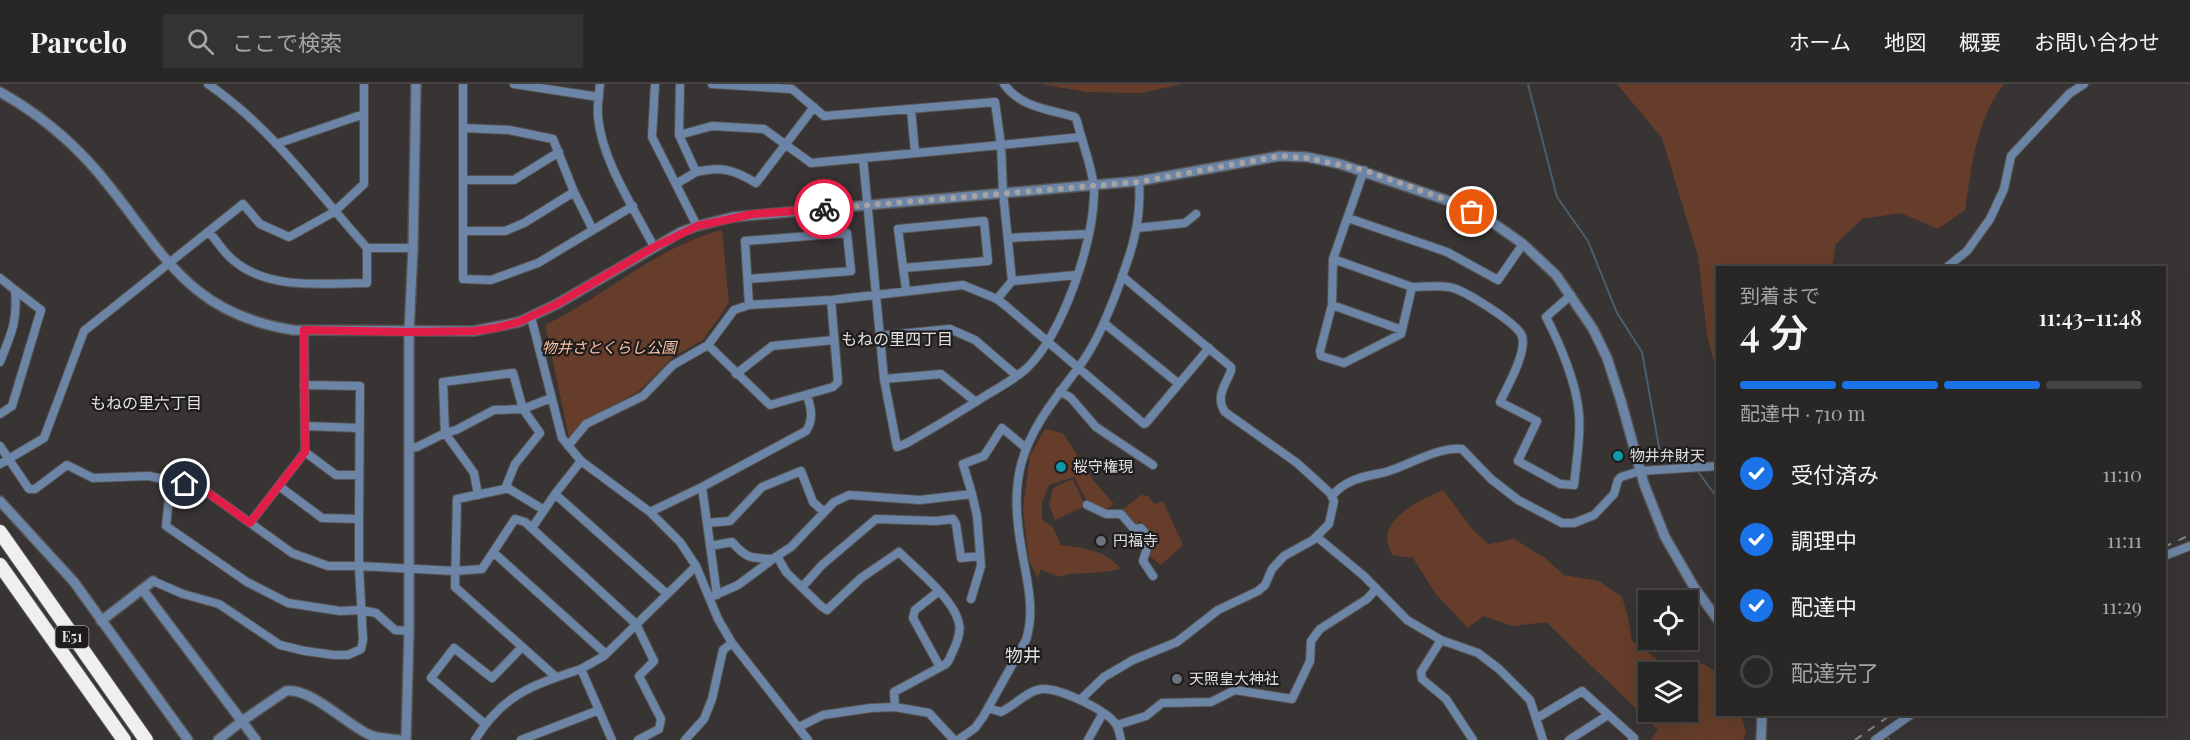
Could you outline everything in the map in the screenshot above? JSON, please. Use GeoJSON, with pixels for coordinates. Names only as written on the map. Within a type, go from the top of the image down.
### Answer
{"type":"FeatureCollection","features":[{"type":"Feature","properties":{"kind":"highway","name":"E51"},"geometry":{"type":"LineString","coordinates":[[0,532],[146,740]]}},
{"type":"Feature","properties":{"kind":"highway","name":"E51"},"geometry":{"type":"LineString","coordinates":[[0,565],[124,740]]}},
{"type":"Feature","properties":{"kind":"street"},"geometry":{"type":"LineString","coordinates":[[208,84],[225,95],[276,144],[367,248],[367,283],[281,282],[249,270],[232,260],[209,232]]}},
{"type":"Feature","properties":{"kind":"street"},"geometry":{"type":"LineString","coordinates":[[0,464],[44,438],[84,331],[243,204],[260,224],[290,237],[334,212],[364,184],[364,84]]}},
{"type":"Feature","properties":{"kind":"street"},"geometry":{"type":"LineString","coordinates":[[406,740],[409,631],[409,332],[416,84]]}},
{"type":"Feature","properties":{"kind":"street"},"geometry":{"type":"LineString","coordinates":[[464,84],[463,279],[488,280],[538,263],[633,206]]}},
{"type":"Feature","properties":{"kind":"street"},"geometry":{"type":"LineString","coordinates":[[514,84],[599,97]]}},
{"type":"Feature","properties":{"kind":"street"},"geometry":{"type":"LineString","coordinates":[[600,84],[598,116],[604,145],[654,247]]}},
{"type":"Feature","properties":{"kind":"street"},"geometry":{"type":"LineString","coordinates":[[655,84],[652,137],[697,226]]}},
{"type":"Feature","properties":{"kind":"street"},"geometry":{"type":"LineString","coordinates":[[680,84],[679,135],[696,172]]}},
{"type":"Feature","properties":{"kind":"street"},"geometry":{"type":"LineString","coordinates":[[712,84],[792,89],[824,116],[995,102],[1001,145],[1012,281]]}},
{"type":"Feature","properties":{"kind":"street"},"geometry":{"type":"LineString","coordinates":[[863,158],[884,379],[897,447],[1017,376],[1038,356],[1048,342],[1077,275],[1088,234],[1094,184],[1075,117],[1039,109],[1013,96],[1004,84]]}},
{"type":"Feature","properties":{"kind":"street"},"geometry":{"type":"LineString","coordinates":[[1948,266],[1967,250],[1990,219],[2004,189],[2011,156],[2069,94],[2084,84]]}},
{"type":"Feature","properties":{"kind":"street"},"geometry":{"type":"LineString","coordinates":[[0,93],[30,110],[74,147],[96,170],[169,265],[213,303],[268,326],[304,330],[409,332],[474,331],[495,328],[531,317],[557,304],[654,247],[697,226],[753,214],[1138,182],[1280,156],[1307,158],[1364,170],[1455,203],[1489,220],[1523,244],[1556,275],[1593,329],[1606,358],[1621,401],[1640,471],[1665,537],[1716,617]]}},
{"type":"Feature","properties":{"kind":"street"},"geometry":{"type":"LineString","coordinates":[[676,184],[696,172],[708,169],[734,170],[756,183],[814,107]]}},
{"type":"Feature","properties":{"kind":"street"},"geometry":{"type":"LineString","coordinates":[[911,109],[915,153]]}},
{"type":"Feature","properties":{"kind":"street"},"geometry":{"type":"LineString","coordinates":[[276,144],[364,114]]}},
{"type":"Feature","properties":{"kind":"street"},"geometry":{"type":"LineString","coordinates":[[679,135],[712,126],[764,129],[811,163],[1081,137]]}},
{"type":"Feature","properties":{"kind":"street"},"geometry":{"type":"LineString","coordinates":[[463,128],[509,130],[553,139],[574,192],[593,230]]}},
{"type":"Feature","properties":{"kind":"street"},"geometry":{"type":"LineString","coordinates":[[463,180],[514,180],[559,152]]}},
{"type":"Feature","properties":{"kind":"street"},"geometry":{"type":"LineString","coordinates":[[1364,170],[1333,259],[1332,305],[1320,351],[1322,356],[1344,363],[1401,334],[1412,287]]}},
{"type":"Feature","properties":{"kind":"street"},"geometry":{"type":"LineString","coordinates":[[799,727],[823,715],[895,707],[929,713],[956,740],[975,728],[988,708],[1026,640],[1029,628],[1030,598],[1017,517],[1017,481],[1026,448],[1035,429],[1060,391],[1093,347],[1104,323],[1134,242],[1140,196],[1138,182]]}},
{"type":"Feature","properties":{"kind":"street"},"geometry":{"type":"LineString","coordinates":[[463,231],[505,231],[524,223],[574,192]]}},
{"type":"Feature","properties":{"kind":"street"},"geometry":{"type":"LineString","coordinates":[[1137,228],[1185,223],[1196,214]]}},
{"type":"Feature","properties":{"kind":"street"},"geometry":{"type":"LineString","coordinates":[[1348,218],[1447,252],[1498,280],[1523,244]]}},
{"type":"Feature","properties":{"kind":"street"},"geometry":{"type":"LineString","coordinates":[[903,268],[988,261],[984,221],[898,229],[903,268],[906,290]]}},
{"type":"Feature","properties":{"kind":"street"},"geometry":{"type":"LineString","coordinates":[[748,279],[851,271],[847,233],[745,242],[749,305]]}},
{"type":"Feature","properties":{"kind":"street"},"geometry":{"type":"LineString","coordinates":[[1008,238],[1088,234]]}},
{"type":"Feature","properties":{"kind":"street"},"geometry":{"type":"LineString","coordinates":[[367,248],[413,248]]}},
{"type":"Feature","properties":{"kind":"street"},"geometry":{"type":"LineString","coordinates":[[1333,259],[1412,287],[1451,287],[1486,306],[1518,329],[1523,338],[1519,363],[1500,402],[1538,421],[1518,461],[1560,484],[1574,485],[1580,415],[1557,337],[1546,316],[1571,295]]}},
{"type":"Feature","properties":{"kind":"street"},"geometry":{"type":"LineString","coordinates":[[997,299],[1012,281],[1077,275]]}},
{"type":"Feature","properties":{"kind":"street"},"geometry":{"type":"LineString","coordinates":[[1080,700],[1104,677],[1133,660],[1177,642],[1218,610],[1258,591],[1265,585],[1272,569],[1284,556],[1317,537],[1331,518],[1334,501],[1332,496],[1298,463],[1225,412],[1219,401],[1231,367],[1122,276]]}},
{"type":"Feature","properties":{"kind":"street"},"geometry":{"type":"LineString","coordinates":[[0,278],[41,310],[12,406],[0,414]]}},
{"type":"Feature","properties":{"kind":"street"},"geometry":{"type":"LineString","coordinates":[[568,446],[586,424],[643,396],[673,364],[708,345],[734,310],[749,305],[831,300],[963,285],[997,299],[1144,424],[1209,348]]}},
{"type":"Feature","properties":{"kind":"street"},"geometry":{"type":"LineString","coordinates":[[0,362],[14,328],[17,311],[15,290]]}},
{"type":"Feature","properties":{"kind":"street"},"geometry":{"type":"LineString","coordinates":[[708,345],[770,405],[837,385],[831,300]]}},
{"type":"Feature","properties":{"kind":"street"},"geometry":{"type":"LineString","coordinates":[[1332,305],[1402,330]]}},
{"type":"Feature","properties":{"kind":"street"},"geometry":{"type":"LineString","coordinates":[[531,317],[561,438],[582,460],[650,512],[680,542],[713,597],[732,643],[808,740]]}},
{"type":"Feature","properties":{"kind":"street"},"geometry":{"type":"LineString","coordinates":[[1104,323],[1179,384]]}},
{"type":"Feature","properties":{"kind":"street"},"geometry":{"type":"LineString","coordinates":[[250,523],[305,452],[304,330]]}},
{"type":"Feature","properties":{"kind":"street"},"geometry":{"type":"LineString","coordinates":[[879,336],[950,330],[975,340],[1017,376]]}},
{"type":"Feature","properties":{"kind":"street"},"geometry":{"type":"LineString","coordinates":[[736,374],[772,346],[834,340]]}},
{"type":"Feature","properties":{"kind":"street"},"geometry":{"type":"LineString","coordinates":[[478,495],[474,473],[445,433],[443,382],[513,373],[523,409],[540,433],[515,464],[506,489],[478,495],[457,499],[455,587],[556,677]]}},
{"type":"Feature","properties":{"kind":"street"},"geometry":{"type":"LineString","coordinates":[[884,379],[941,374],[976,402]]}},
{"type":"Feature","properties":{"kind":"street"},"geometry":{"type":"LineString","coordinates":[[101,621],[153,581],[183,594],[219,604],[280,645],[334,655],[348,655],[361,649],[363,640],[358,566],[360,386],[304,385]]}},
{"type":"Feature","properties":{"kind":"street"},"geometry":{"type":"LineString","coordinates":[[1060,391],[1071,398],[1096,427],[1154,465]]}},
{"type":"Feature","properties":{"kind":"street"},"geometry":{"type":"LineString","coordinates":[[650,512],[702,487],[808,429],[812,412],[807,395]]}},
{"type":"Feature","properties":{"kind":"street"},"geometry":{"type":"LineString","coordinates":[[410,448],[456,430],[494,410],[523,409],[551,398]]}},
{"type":"Feature","properties":{"kind":"street"},"geometry":{"type":"LineString","coordinates":[[305,426],[359,428]]}},
{"type":"Feature","properties":{"kind":"street"},"geometry":{"type":"LineString","coordinates":[[971,599],[981,566],[977,516],[963,464],[984,456],[1002,428],[1026,448]]}},
{"type":"Feature","properties":{"kind":"street"},"geometry":{"type":"LineString","coordinates":[[0,446],[29,489],[35,489],[67,465],[93,478],[149,476],[200,487],[292,553],[327,566],[455,571],[482,569],[515,519],[525,522],[636,624],[654,661],[639,676],[661,719],[659,729],[638,740]]}},
{"type":"Feature","properties":{"kind":"street"},"geometry":{"type":"LineString","coordinates":[[1332,496],[1339,488],[1351,481],[1456,448],[1462,449],[1491,479],[1518,500],[1562,523],[1574,522],[1594,515],[1614,494],[1618,480],[1640,471],[1716,466]]}},
{"type":"Feature","properties":{"kind":"street"},"geometry":{"type":"LineString","coordinates":[[305,452],[336,475],[359,476]]}},
{"type":"Feature","properties":{"kind":"street"},"geometry":{"type":"LineString","coordinates":[[532,528],[582,460]]}},
{"type":"Feature","properties":{"kind":"street"},"geometry":{"type":"LineString","coordinates":[[707,523],[730,521],[762,487],[801,471],[813,502],[824,512]]}},
{"type":"Feature","properties":{"kind":"street"},"geometry":{"type":"LineString","coordinates":[[171,481],[166,526],[247,582],[288,603],[339,611],[361,610],[376,613],[395,630],[409,631]]}},
{"type":"Feature","properties":{"kind":"street"},"geometry":{"type":"LineString","coordinates":[[279,486],[322,518],[359,519]]}},
{"type":"Feature","properties":{"kind":"street"},"geometry":{"type":"LineString","coordinates":[[506,486],[544,510]]}},
{"type":"Feature","properties":{"kind":"street"},"geometry":{"type":"LineString","coordinates":[[702,487],[710,546],[713,597]]}},
{"type":"Feature","properties":{"kind":"street"},"geometry":{"type":"LineString","coordinates":[[555,494],[667,594]]}},
{"type":"Feature","properties":{"kind":"street"},"geometry":{"type":"LineString","coordinates":[[713,597],[738,585],[791,547],[834,502],[849,495],[920,500],[972,494]]}},
{"type":"Feature","properties":{"kind":"street"},"geometry":{"type":"LineString","coordinates":[[0,501],[74,582],[188,740]]}},
{"type":"Feature","properties":{"kind":"street"},"geometry":{"type":"LineString","coordinates":[[1087,505],[1106,514],[1121,514],[1134,530],[1141,528],[1149,541],[1143,561],[1153,576]]}},
{"type":"Feature","properties":{"kind":"street"},"geometry":{"type":"LineString","coordinates":[[802,586],[822,565],[876,519],[936,521],[953,519],[956,524],[961,558],[979,556]]}},
{"type":"Feature","properties":{"kind":"street"},"geometry":{"type":"LineString","coordinates":[[1317,537],[1364,576],[1407,620],[1442,640],[1469,649],[1487,659],[1530,700],[1543,740]]}},
{"type":"Feature","properties":{"kind":"street"},"geometry":{"type":"LineString","coordinates":[[710,546],[732,542],[743,555],[753,558],[774,558],[820,606],[827,610],[861,578],[899,552],[945,597],[959,623],[960,632],[949,660],[894,692],[895,707]]}},
{"type":"Feature","properties":{"kind":"street"},"geometry":{"type":"LineString","coordinates":[[2166,555],[2190,546]]}},
{"type":"Feature","properties":{"kind":"street"},"geometry":{"type":"LineString","coordinates":[[493,552],[606,654]]}},
{"type":"Feature","properties":{"kind":"street"},"geometry":{"type":"LineString","coordinates":[[475,740],[485,724],[513,696],[581,669],[606,654],[696,566]]}},
{"type":"Feature","properties":{"kind":"street"},"geometry":{"type":"LineString","coordinates":[[142,589],[256,740]]}},
{"type":"Feature","properties":{"kind":"street"},"geometry":{"type":"LineString","coordinates":[[1117,725],[1146,716],[1162,703],[1210,702],[1235,690],[1292,699],[1310,661],[1311,641],[1320,629],[1367,599],[1376,589]]}},
{"type":"Feature","properties":{"kind":"street"},"geometry":{"type":"LineString","coordinates":[[939,591],[915,610],[913,618],[940,667]]}},
{"type":"Feature","properties":{"kind":"street"},"geometry":{"type":"LineString","coordinates":[[1442,640],[1420,672],[1422,679],[1446,699],[1473,740]]}},
{"type":"Feature","properties":{"kind":"street"},"geometry":{"type":"LineString","coordinates":[[685,740],[704,719],[712,699],[723,650],[732,643]]}},
{"type":"Feature","properties":{"kind":"street"},"geometry":{"type":"LineString","coordinates":[[485,724],[431,678],[454,648],[492,678],[522,648]]}},
{"type":"Feature","properties":{"kind":"street"},"geometry":{"type":"LineString","coordinates":[[581,669],[612,740]]}},
{"type":"Feature","properties":{"kind":"street"},"geometry":{"type":"LineString","coordinates":[[988,708],[1001,712],[1042,689],[1080,700],[1103,713],[1117,725],[1121,740]]}},
{"type":"Feature","properties":{"kind":"street"},"geometry":{"type":"LineString","coordinates":[[219,740],[242,721],[286,691],[292,690],[308,696],[369,735],[400,740]]}},
{"type":"Feature","properties":{"kind":"street"},"geometry":{"type":"LineString","coordinates":[[1537,718],[1582,691],[1634,738],[1632,740]]}},
{"type":"Feature","properties":{"kind":"street"},"geometry":{"type":"LineString","coordinates":[[521,740],[599,710]]}},
{"type":"Feature","properties":{"kind":"street"},"geometry":{"type":"LineString","coordinates":[[1088,740],[1103,713]]}},
{"type":"Feature","properties":{"kind":"street"},"geometry":{"type":"LineString","coordinates":[[1569,740],[1608,715]]}},
{"type":"Feature","properties":{"kind":"street"},"geometry":{"type":"LineString","coordinates":[[1761,740],[1762,716]]}},
{"type":"Feature","properties":{"kind":"street"},"geometry":{"type":"LineString","coordinates":[[1875,740],[1909,716]]}},
{"type":"Feature","properties":{"kind":"green space"},"geometry":{"type":"Polygon","coordinates":[[[1040,84],[1182,84],[1141,93],[1086,92],[1040,84]]]}},
{"type":"Feature","properties":{"kind":"green space"},"geometry":{"type":"Polygon","coordinates":[[[1617,84],[2004,84],[1981,128],[1965,210],[1938,229],[1901,213],[1862,219],[1836,244],[1832,266],[1716,266],[1716,370],[1707,335],[1698,256],[1662,138],[1617,84]]]}},
{"type":"Feature","properties":{"kind":"green space","name":"物井さとくらし公園"},"geometry":{"type":"Polygon","coordinates":[[[722,230],[729,303],[703,340],[673,357],[639,391],[583,422],[569,437],[545,325],[676,247],[722,230]]]}},
{"type":"Feature","properties":{"kind":"green space"},"geometry":{"type":"Polygon","coordinates":[[[1045,429],[1063,433],[1093,480],[1114,504],[1107,509],[1087,501],[1074,477],[1049,485],[1042,503],[1042,520],[1052,526],[1061,545],[1101,553],[1121,568],[1106,572],[1058,577],[1041,569],[1038,578],[1029,561],[1023,509],[1030,455],[1045,429]]]}},
{"type":"Feature","properties":{"kind":"green space"},"geometry":{"type":"Polygon","coordinates":[[[1073,479],[1085,506],[1055,520],[1049,505],[1053,488],[1073,479]]]}},
{"type":"Feature","properties":{"kind":"green space"},"geometry":{"type":"Polygon","coordinates":[[[1443,490],[1473,530],[1489,544],[1514,539],[1545,558],[1564,575],[1599,581],[1622,597],[1632,641],[1638,645],[1638,650],[1645,650],[1661,662],[1638,662],[1638,711],[1546,622],[1513,626],[1483,616],[1468,628],[1435,593],[1413,558],[1392,555],[1387,537],[1389,528],[1409,508],[1443,490]]]}},
{"type":"Feature","properties":{"kind":"green space"},"geometry":{"type":"Polygon","coordinates":[[[1141,495],[1148,496],[1154,504],[1163,501],[1183,545],[1161,565],[1148,555],[1152,536],[1148,530],[1140,521],[1133,525],[1121,511],[1141,495]]]}},
{"type":"Feature","properties":{"kind":"green space"},"geometry":{"type":"Polygon","coordinates":[[[1698,664],[1704,664],[1716,672],[1716,716],[1742,716],[1746,732],[1743,740],[1651,740],[1658,730],[1650,722],[1698,722],[1698,664]]]}},
{"type":"Feature","properties":{"kind":"waterway"},"geometry":{"type":"LineString","coordinates":[[1528,84],[1557,197],[1588,241],[1617,313],[1642,352],[1661,458]]}},
{"type":"Feature","properties":{"kind":"waterway"},"geometry":{"type":"LineString","coordinates":[[1699,473],[1716,496]]}},
{"type":"Feature","properties":{"kind":"railway"},"geometry":{"type":"LineString","coordinates":[[2166,546],[2190,535]]}},
{"type":"Feature","properties":{"kind":"railway"},"geometry":{"type":"LineString","coordinates":[[1855,740],[1889,716]]}},
{"type":"Feature","properties":{"kind":"way so far"},"geometry":{"type":"LineString","coordinates":[[824,209],[1138,182],[1280,156],[1307,158],[1364,170],[1455,203],[1472,212]]}},
{"type":"Feature","properties":{"kind":"place","name":"物井弁財天"},"geometry":{"type":"Point","coordinates":[1618,456]}},
{"type":"Feature","properties":{"kind":"place","name":"桜守権現"},"geometry":{"type":"Point","coordinates":[1061,467]}},
{"type":"Feature","properties":{"kind":"place","name":"円福寺"},"geometry":{"type":"Point","coordinates":[1101,541]}},
{"type":"Feature","properties":{"kind":"place","name":"天照皇大神社"},"geometry":{"type":"Point","coordinates":[1177,679]}},
{"type":"Feature","properties":{"kind":"district","name":"もねの里四丁目"},"geometry":{"type":"Point","coordinates":[897,339]}},
{"type":"Feature","properties":{"kind":"district","name":"もねの里六丁目"},"geometry":{"type":"Point","coordinates":[146,403]}},
{"type":"Feature","properties":{"kind":"district","name":"物井"},"geometry":{"type":"Point","coordinates":[1023,656]}},
{"type":"Feature","properties":{"kind":"route"},"geometry":{"type":"LineString","coordinates":[[185,484],[200,487],[250,523],[279,486],[305,452],[304,330],[409,332],[474,331],[495,328],[519,322],[557,304],[654,247],[697,226],[753,214],[824,209]]}}]}
